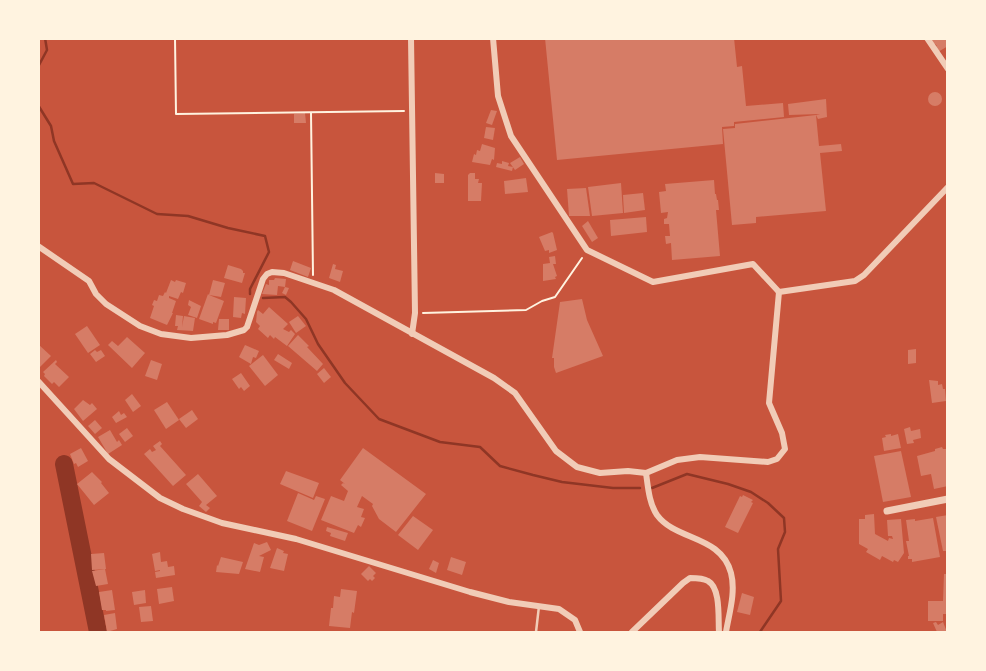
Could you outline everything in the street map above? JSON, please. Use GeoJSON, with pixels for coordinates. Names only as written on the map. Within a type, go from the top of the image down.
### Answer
{"type":"FeatureCollection","features":[{"type":"Feature","properties":{"kind":"street"},"geometry":{"type":"LineString","coordinates":[[411,38],[415,313],[412,334]]}},
{"type":"Feature","properties":{"kind":"street"},"geometry":{"type":"LineString","coordinates":[[38,246],[89,281],[106,304],[140,326],[161,334],[191,338],[227,335],[244,330],[263,279],[272,272],[284,273],[334,290],[494,378],[515,393],[556,451],[577,467],[600,472],[646,473],[677,460],[700,457],[768,462],[777,459],[785,449],[782,433],[769,403],[779,292],[752,264],[653,282],[587,250],[510,136],[498,96],[493,38]]}},
{"type":"Feature","properties":{"kind":"street"},"geometry":{"type":"LineString","coordinates":[[926,38],[947,69]]}},
{"type":"Feature","properties":{"kind":"street"},"geometry":{"type":"LineString","coordinates":[[779,292],[855,281],[864,275],[947,187]]}},
{"type":"Feature","properties":{"kind":"street"},"geometry":{"type":"LineString","coordinates":[[38,381],[109,459],[160,498],[183,509],[222,523],[309,543],[470,592],[559,610],[575,620],[580,632]]}},
{"type":"Feature","properties":{"kind":"street"},"geometry":{"type":"LineString","coordinates":[[646,473],[653,508],[659,516],[666,524],[714,547],[731,573],[732,596],[726,632]]}},
{"type":"Feature","properties":{"kind":"street"},"geometry":{"type":"LineString","coordinates":[[887,510],[947,499]]}},
{"type":"Feature","properties":{"kind":"street"},"geometry":{"type":"LineString","coordinates":[[632,632],[690,578],[708,580],[714,586],[719,632]]}},
{"type":"Feature","properties":{"kind":"lane"},"geometry":{"type":"LineString","coordinates":[[536,632],[539,606]]}},
{"type":"Feature","properties":{"kind":"path"},"geometry":{"type":"LineString","coordinates":[[175,38],[176,114],[412,111]]}},
{"type":"Feature","properties":{"kind":"path"},"geometry":{"type":"LineString","coordinates":[[311,112],[313,283]]}},
{"type":"Feature","properties":{"kind":"path"},"geometry":{"type":"LineString","coordinates":[[415,313],[526,310],[555,297],[587,250]]}},
{"type":"Feature","properties":{"kind":"building"},"geometry":{"type":"Polygon","coordinates":[[[545,38],[734,38],[737,67],[742,66],[746,106],[783,103],[784,117],[734,122],[734,126],[722,127],[723,144],[557,160],[545,38]]]}},
{"type":"Feature","properties":{"kind":"building"},"geometry":{"type":"Polygon","coordinates":[[[927,38],[945,38],[948,46],[938,52],[934,47],[937,46],[932,45],[927,38]]]}},
{"type":"Feature","properties":{"kind":"building"},"geometry":{"type":"Polygon","coordinates":[[[935,92],[940,94],[940,104],[935,106],[930,104],[928,99],[930,94],[935,92]]]}},
{"type":"Feature","properties":{"kind":"building"},"geometry":{"type":"Polygon","coordinates":[[[826,99],[827,117],[818,119],[816,115],[820,114],[789,115],[788,104],[826,99]]]}},
{"type":"Feature","properties":{"kind":"building"},"geometry":{"type":"Polygon","coordinates":[[[491,110],[497,111],[492,125],[486,123],[491,110]]]}},
{"type":"Feature","properties":{"kind":"building"},"geometry":{"type":"Polygon","coordinates":[[[305,113],[306,123],[294,123],[294,114],[305,113]]]}},
{"type":"Feature","properties":{"kind":"building"},"geometry":{"type":"Polygon","coordinates":[[[816,115],[819,146],[841,144],[842,151],[820,153],[826,211],[756,217],[756,223],[732,225],[723,129],[735,128],[735,124],[816,115]]]}},
{"type":"Feature","properties":{"kind":"building"},"geometry":{"type":"Polygon","coordinates":[[[486,127],[495,128],[493,140],[484,138],[486,127]]]}},
{"type":"Feature","properties":{"kind":"building"},"geometry":{"type":"Polygon","coordinates":[[[482,144],[495,148],[494,160],[492,159],[490,165],[472,162],[474,154],[476,155],[477,150],[480,151],[482,144]]]}},
{"type":"Feature","properties":{"kind":"building"},"geometry":{"type":"Polygon","coordinates":[[[520,157],[524,164],[515,170],[510,163],[520,157]]]}},
{"type":"Feature","properties":{"kind":"building"},"geometry":{"type":"Polygon","coordinates":[[[502,161],[513,167],[512,171],[496,167],[497,163],[502,164],[502,161]]]}},
{"type":"Feature","properties":{"kind":"building"},"geometry":{"type":"Polygon","coordinates":[[[435,173],[444,174],[444,183],[435,183],[435,173]]]}},
{"type":"Feature","properties":{"kind":"building"},"geometry":{"type":"Polygon","coordinates":[[[470,173],[475,173],[475,179],[482,183],[481,201],[468,201],[470,173]]]}},
{"type":"Feature","properties":{"kind":"building"},"geometry":{"type":"Polygon","coordinates":[[[526,178],[528,192],[505,194],[504,181],[526,178]]]}},
{"type":"Feature","properties":{"kind":"building"},"geometry":{"type":"Polygon","coordinates":[[[714,180],[719,210],[716,210],[720,256],[672,260],[671,243],[666,244],[665,236],[670,236],[669,224],[664,224],[668,212],[661,213],[659,192],[666,191],[665,184],[714,180]]]}},
{"type":"Feature","properties":{"kind":"building"},"geometry":{"type":"Polygon","coordinates":[[[621,183],[623,213],[592,216],[588,187],[621,183]]]}},
{"type":"Feature","properties":{"kind":"building"},"geometry":{"type":"Polygon","coordinates":[[[586,188],[590,216],[569,216],[567,189],[586,188]]]}},
{"type":"Feature","properties":{"kind":"building"},"geometry":{"type":"Polygon","coordinates":[[[643,193],[645,210],[624,213],[623,195],[643,193]]]}},
{"type":"Feature","properties":{"kind":"building"},"geometry":{"type":"Polygon","coordinates":[[[646,217],[647,232],[611,236],[610,220],[646,217]]]}},
{"type":"Feature","properties":{"kind":"building"},"geometry":{"type":"Polygon","coordinates":[[[588,221],[598,238],[592,242],[582,226],[588,221]]]}},
{"type":"Feature","properties":{"kind":"building"},"geometry":{"type":"Polygon","coordinates":[[[552,232],[557,250],[549,253],[549,250],[545,251],[539,237],[552,232]]]}},
{"type":"Feature","properties":{"kind":"building"},"geometry":{"type":"Polygon","coordinates":[[[555,256],[556,264],[553,264],[556,279],[543,281],[543,264],[550,263],[549,257],[555,256]]]}},
{"type":"Feature","properties":{"kind":"building"},"geometry":{"type":"Polygon","coordinates":[[[293,261],[311,268],[308,277],[290,270],[293,261]]]}},
{"type":"Feature","properties":{"kind":"building"},"geometry":{"type":"Polygon","coordinates":[[[333,264],[336,265],[335,269],[343,271],[340,282],[329,278],[333,264]]]}},
{"type":"Feature","properties":{"kind":"building"},"geometry":{"type":"Polygon","coordinates":[[[228,265],[245,273],[242,283],[224,278],[228,265]]]}},
{"type":"Feature","properties":{"kind":"building"},"geometry":{"type":"Polygon","coordinates":[[[286,279],[285,287],[278,286],[277,295],[262,294],[266,284],[269,285],[269,280],[286,279]]]}},
{"type":"Feature","properties":{"kind":"building"},"geometry":{"type":"Polygon","coordinates":[[[171,280],[186,283],[178,299],[169,296],[176,301],[167,325],[150,318],[154,300],[157,301],[159,295],[166,293],[171,280]]]}},
{"type":"Feature","properties":{"kind":"building"},"geometry":{"type":"Polygon","coordinates":[[[213,280],[225,283],[221,297],[209,295],[213,280]]]}},
{"type":"Feature","properties":{"kind":"building"},"geometry":{"type":"Polygon","coordinates":[[[208,294],[224,301],[216,323],[199,319],[208,294]]]}},
{"type":"Feature","properties":{"kind":"building"},"geometry":{"type":"Polygon","coordinates":[[[234,297],[246,298],[245,314],[242,313],[241,318],[233,317],[234,297]]]}},
{"type":"Feature","properties":{"kind":"building"},"geometry":{"type":"Polygon","coordinates":[[[582,299],[587,320],[603,356],[556,373],[552,358],[560,302],[582,299]]]}},
{"type":"Feature","properties":{"kind":"building"},"geometry":{"type":"Polygon","coordinates":[[[189,300],[201,306],[197,318],[188,315],[191,307],[188,305],[189,300]]]}},
{"type":"Feature","properties":{"kind":"building"},"geometry":{"type":"Polygon","coordinates":[[[269,307],[288,324],[283,329],[289,332],[291,330],[295,334],[287,346],[275,337],[274,339],[270,335],[268,338],[258,329],[258,310],[263,314],[269,307]]]}},
{"type":"Feature","properties":{"kind":"building"},"geometry":{"type":"Polygon","coordinates":[[[176,315],[183,316],[182,327],[184,316],[195,318],[193,331],[177,330],[176,315]]]}},
{"type":"Feature","properties":{"kind":"building"},"geometry":{"type":"Polygon","coordinates":[[[298,316],[306,326],[296,333],[289,322],[298,316]]]}},
{"type":"Feature","properties":{"kind":"building"},"geometry":{"type":"Polygon","coordinates":[[[219,319],[229,319],[229,330],[218,330],[219,319]]]}},
{"type":"Feature","properties":{"kind":"building"},"geometry":{"type":"Polygon","coordinates":[[[87,326],[100,345],[88,353],[75,334],[87,326]]]}},
{"type":"Feature","properties":{"kind":"building"},"geometry":{"type":"Polygon","coordinates":[[[298,335],[323,364],[317,371],[288,346],[298,335]]]}},
{"type":"Feature","properties":{"kind":"building"},"geometry":{"type":"Polygon","coordinates":[[[127,337],[145,353],[132,368],[108,345],[112,341],[118,346],[127,337]]]}},
{"type":"Feature","properties":{"kind":"building"},"geometry":{"type":"Polygon","coordinates":[[[38,344],[51,356],[38,369],[38,344]]]}},
{"type":"Feature","properties":{"kind":"building"},"geometry":{"type":"Polygon","coordinates":[[[245,345],[259,351],[251,364],[239,357],[245,345]]]}},
{"type":"Feature","properties":{"kind":"building"},"geometry":{"type":"Polygon","coordinates":[[[916,349],[916,363],[908,364],[908,350],[916,349]]]}},
{"type":"Feature","properties":{"kind":"building"},"geometry":{"type":"Polygon","coordinates":[[[101,350],[105,356],[96,362],[90,354],[101,350]]]}},
{"type":"Feature","properties":{"kind":"building"},"geometry":{"type":"Polygon","coordinates":[[[278,354],[292,363],[289,369],[274,360],[278,354]]]}},
{"type":"Feature","properties":{"kind":"building"},"geometry":{"type":"Polygon","coordinates":[[[263,355],[278,375],[265,386],[249,366],[263,355]]]}},
{"type":"Feature","properties":{"kind":"building"},"geometry":{"type":"Polygon","coordinates":[[[56,360],[55,364],[69,377],[59,387],[54,382],[52,384],[43,372],[56,360]]]}},
{"type":"Feature","properties":{"kind":"building"},"geometry":{"type":"Polygon","coordinates":[[[151,360],[162,364],[157,380],[145,376],[151,360]]]}},
{"type":"Feature","properties":{"kind":"building"},"geometry":{"type":"Polygon","coordinates":[[[324,368],[331,377],[324,383],[317,374],[324,368]]]}},
{"type":"Feature","properties":{"kind":"building"},"geometry":{"type":"Polygon","coordinates":[[[241,373],[250,386],[244,391],[241,387],[239,389],[232,379],[241,373]]]}},
{"type":"Feature","properties":{"kind":"building"},"geometry":{"type":"Polygon","coordinates":[[[929,380],[938,381],[938,385],[942,384],[946,401],[932,403],[929,380]]]}},
{"type":"Feature","properties":{"kind":"building"},"geometry":{"type":"Polygon","coordinates":[[[132,394],[141,406],[133,412],[125,400],[132,394]]]}},
{"type":"Feature","properties":{"kind":"building"},"geometry":{"type":"Polygon","coordinates":[[[83,400],[90,405],[92,403],[97,409],[83,421],[74,409],[83,400]]]}},
{"type":"Feature","properties":{"kind":"building"},"geometry":{"type":"Polygon","coordinates":[[[167,402],[179,420],[166,429],[154,410],[167,402]]]}},
{"type":"Feature","properties":{"kind":"building"},"geometry":{"type":"Polygon","coordinates":[[[192,410],[198,419],[186,428],[179,419],[192,410]]]}},
{"type":"Feature","properties":{"kind":"building"},"geometry":{"type":"Polygon","coordinates":[[[119,411],[127,417],[116,423],[112,417],[119,411]]]}},
{"type":"Feature","properties":{"kind":"building"},"geometry":{"type":"Polygon","coordinates":[[[95,420],[102,428],[95,434],[88,426],[95,420]]]}},
{"type":"Feature","properties":{"kind":"building"},"geometry":{"type":"Polygon","coordinates":[[[910,427],[911,431],[920,429],[921,438],[907,444],[904,429],[910,427]]]}},
{"type":"Feature","properties":{"kind":"building"},"geometry":{"type":"Polygon","coordinates":[[[127,428],[133,436],[125,442],[119,434],[127,428]]]}},
{"type":"Feature","properties":{"kind":"building"},"geometry":{"type":"Polygon","coordinates":[[[110,430],[122,445],[108,454],[98,437],[110,430]]]}},
{"type":"Feature","properties":{"kind":"building"},"geometry":{"type":"Polygon","coordinates":[[[898,434],[901,448],[884,451],[882,438],[898,434]]]}},
{"type":"Feature","properties":{"kind":"building"},"geometry":{"type":"Polygon","coordinates":[[[160,441],[160,446],[186,475],[173,486],[144,454],[150,449],[152,452],[156,450],[153,446],[160,441]]]}},
{"type":"Feature","properties":{"kind":"building"},"geometry":{"type":"Polygon","coordinates":[[[942,447],[948,450],[948,486],[934,489],[931,474],[921,476],[917,456],[942,447]]]}},
{"type":"Feature","properties":{"kind":"building"},"geometry":{"type":"Polygon","coordinates":[[[81,448],[88,461],[78,467],[70,454],[81,448]]]}},
{"type":"Feature","properties":{"kind":"building"},"geometry":{"type":"Polygon","coordinates":[[[363,448],[426,494],[396,532],[379,519],[373,504],[362,496],[357,507],[364,509],[361,517],[365,518],[354,533],[321,520],[331,496],[344,501],[348,491],[341,485],[345,484],[340,480],[363,448]]]}},
{"type":"Feature","properties":{"kind":"building"},"geometry":{"type":"Polygon","coordinates":[[[901,451],[911,497],[883,502],[874,456],[901,451]]]}},
{"type":"Feature","properties":{"kind":"building"},"geometry":{"type":"Polygon","coordinates":[[[286,471],[319,483],[313,498],[280,484],[286,471]]]}},
{"type":"Feature","properties":{"kind":"building"},"geometry":{"type":"Polygon","coordinates":[[[92,472],[109,493],[94,505],[77,484],[92,472]]]}},
{"type":"Feature","properties":{"kind":"building"},"geometry":{"type":"Polygon","coordinates":[[[198,474],[217,496],[206,505],[210,508],[206,512],[199,506],[202,502],[186,484],[198,474]]]}},
{"type":"Feature","properties":{"kind":"building"},"geometry":{"type":"Polygon","coordinates":[[[298,493],[314,500],[316,496],[325,499],[312,531],[287,521],[298,493]]]}},
{"type":"Feature","properties":{"kind":"building"},"geometry":{"type":"Polygon","coordinates":[[[740,496],[753,500],[753,503],[738,533],[725,527],[740,496]]]}},
{"type":"Feature","properties":{"kind":"building"},"geometry":{"type":"Polygon","coordinates":[[[874,514],[875,534],[888,541],[889,538],[893,539],[888,536],[887,520],[901,519],[904,553],[898,562],[882,556],[880,560],[866,552],[868,549],[859,544],[859,519],[874,514]]]}},
{"type":"Feature","properties":{"kind":"building"},"geometry":{"type":"Polygon","coordinates":[[[948,515],[948,551],[943,551],[936,517],[948,515]]]}},
{"type":"Feature","properties":{"kind":"building"},"geometry":{"type":"Polygon","coordinates":[[[413,516],[433,530],[418,550],[398,535],[413,516]]]}},
{"type":"Feature","properties":{"kind":"building"},"geometry":{"type":"Polygon","coordinates":[[[933,518],[940,557],[912,562],[912,559],[908,559],[906,520],[933,518]]]}},
{"type":"Feature","properties":{"kind":"building"},"geometry":{"type":"Polygon","coordinates":[[[327,527],[348,533],[345,541],[330,536],[331,533],[326,531],[327,527]]]}},
{"type":"Feature","properties":{"kind":"building"},"geometry":{"type":"Polygon","coordinates":[[[267,542],[271,550],[259,556],[264,557],[260,572],[245,569],[254,543],[259,545],[267,542]]]}},
{"type":"Feature","properties":{"kind":"building"},"geometry":{"type":"Polygon","coordinates":[[[277,548],[288,554],[284,571],[270,568],[277,548]]]}},
{"type":"Feature","properties":{"kind":"building"},"geometry":{"type":"Polygon","coordinates":[[[160,552],[161,562],[167,561],[168,567],[174,566],[175,575],[156,578],[155,572],[160,570],[155,571],[152,554],[160,552]]]}},
{"type":"Feature","properties":{"kind":"building"},"geometry":{"type":"Polygon","coordinates":[[[104,553],[106,569],[92,570],[91,554],[104,553]]]}},
{"type":"Feature","properties":{"kind":"building"},"geometry":{"type":"Polygon","coordinates":[[[221,557],[243,562],[239,574],[216,572],[221,557]]]}},
{"type":"Feature","properties":{"kind":"building"},"geometry":{"type":"Polygon","coordinates":[[[451,557],[466,562],[462,575],[447,570],[451,557]]]}},
{"type":"Feature","properties":{"kind":"building"},"geometry":{"type":"Polygon","coordinates":[[[433,560],[439,563],[436,573],[429,569],[433,560]]]}},
{"type":"Feature","properties":{"kind":"building"},"geometry":{"type":"Polygon","coordinates":[[[369,566],[376,573],[372,581],[368,581],[361,574],[369,566]]]}},
{"type":"Feature","properties":{"kind":"building"},"geometry":{"type":"Polygon","coordinates":[[[105,569],[108,584],[96,586],[92,571],[105,569]]]}},
{"type":"Feature","properties":{"kind":"building"},"geometry":{"type":"Polygon","coordinates":[[[944,574],[948,574],[948,614],[943,614],[943,621],[928,621],[928,601],[943,601],[944,574]]]}},
{"type":"Feature","properties":{"kind":"building"},"geometry":{"type":"Polygon","coordinates":[[[172,587],[174,601],[159,604],[157,589],[172,587]]]}},
{"type":"Feature","properties":{"kind":"building"},"geometry":{"type":"Polygon","coordinates":[[[341,589],[357,591],[350,628],[329,626],[334,596],[340,597],[341,589]]]}},
{"type":"Feature","properties":{"kind":"building"},"geometry":{"type":"Polygon","coordinates":[[[112,590],[115,610],[102,610],[99,592],[112,590]]]}},
{"type":"Feature","properties":{"kind":"building"},"geometry":{"type":"Polygon","coordinates":[[[145,590],[146,603],[134,605],[132,592],[145,590]]]}},
{"type":"Feature","properties":{"kind":"building"},"geometry":{"type":"Polygon","coordinates":[[[742,593],[754,597],[750,615],[737,612],[742,593]]]}},
{"type":"Feature","properties":{"kind":"building"},"geometry":{"type":"Polygon","coordinates":[[[151,606],[153,621],[141,622],[139,607],[151,606]]]}},
{"type":"Feature","properties":{"kind":"building"},"geometry":{"type":"Polygon","coordinates":[[[115,613],[117,629],[107,632],[104,615],[115,613]]]}},
{"type":"Feature","properties":{"kind":"building"},"geometry":{"type":"Polygon","coordinates":[[[943,622],[947,632],[937,632],[933,623],[938,625],[943,622]]]}},
{"type":"Feature","properties":{"kind":"waterway"},"geometry":{"type":"LineString","coordinates":[[38,67],[47,50],[45,38]]}},
{"type":"Feature","properties":{"kind":"waterway"},"geometry":{"type":"LineString","coordinates":[[38,105],[51,126],[54,141],[73,184],[94,183],[157,214],[188,216],[265,236],[269,252],[250,294]]}},
{"type":"Feature","properties":{"kind":"waterway"},"geometry":{"type":"LineString","coordinates":[[263,298],[285,297],[291,302],[306,319],[318,344],[345,383],[379,419],[440,442],[480,447],[500,466],[533,475],[562,482],[640,488]]}},
{"type":"Feature","properties":{"kind":"waterway"},"geometry":{"type":"LineString","coordinates":[[64,464],[98,632]]}},
{"type":"Feature","properties":{"kind":"waterway"},"geometry":{"type":"LineString","coordinates":[[652,488],[687,474],[751,492],[784,518],[785,532],[778,549],[781,601],[760,632]]}}]}
